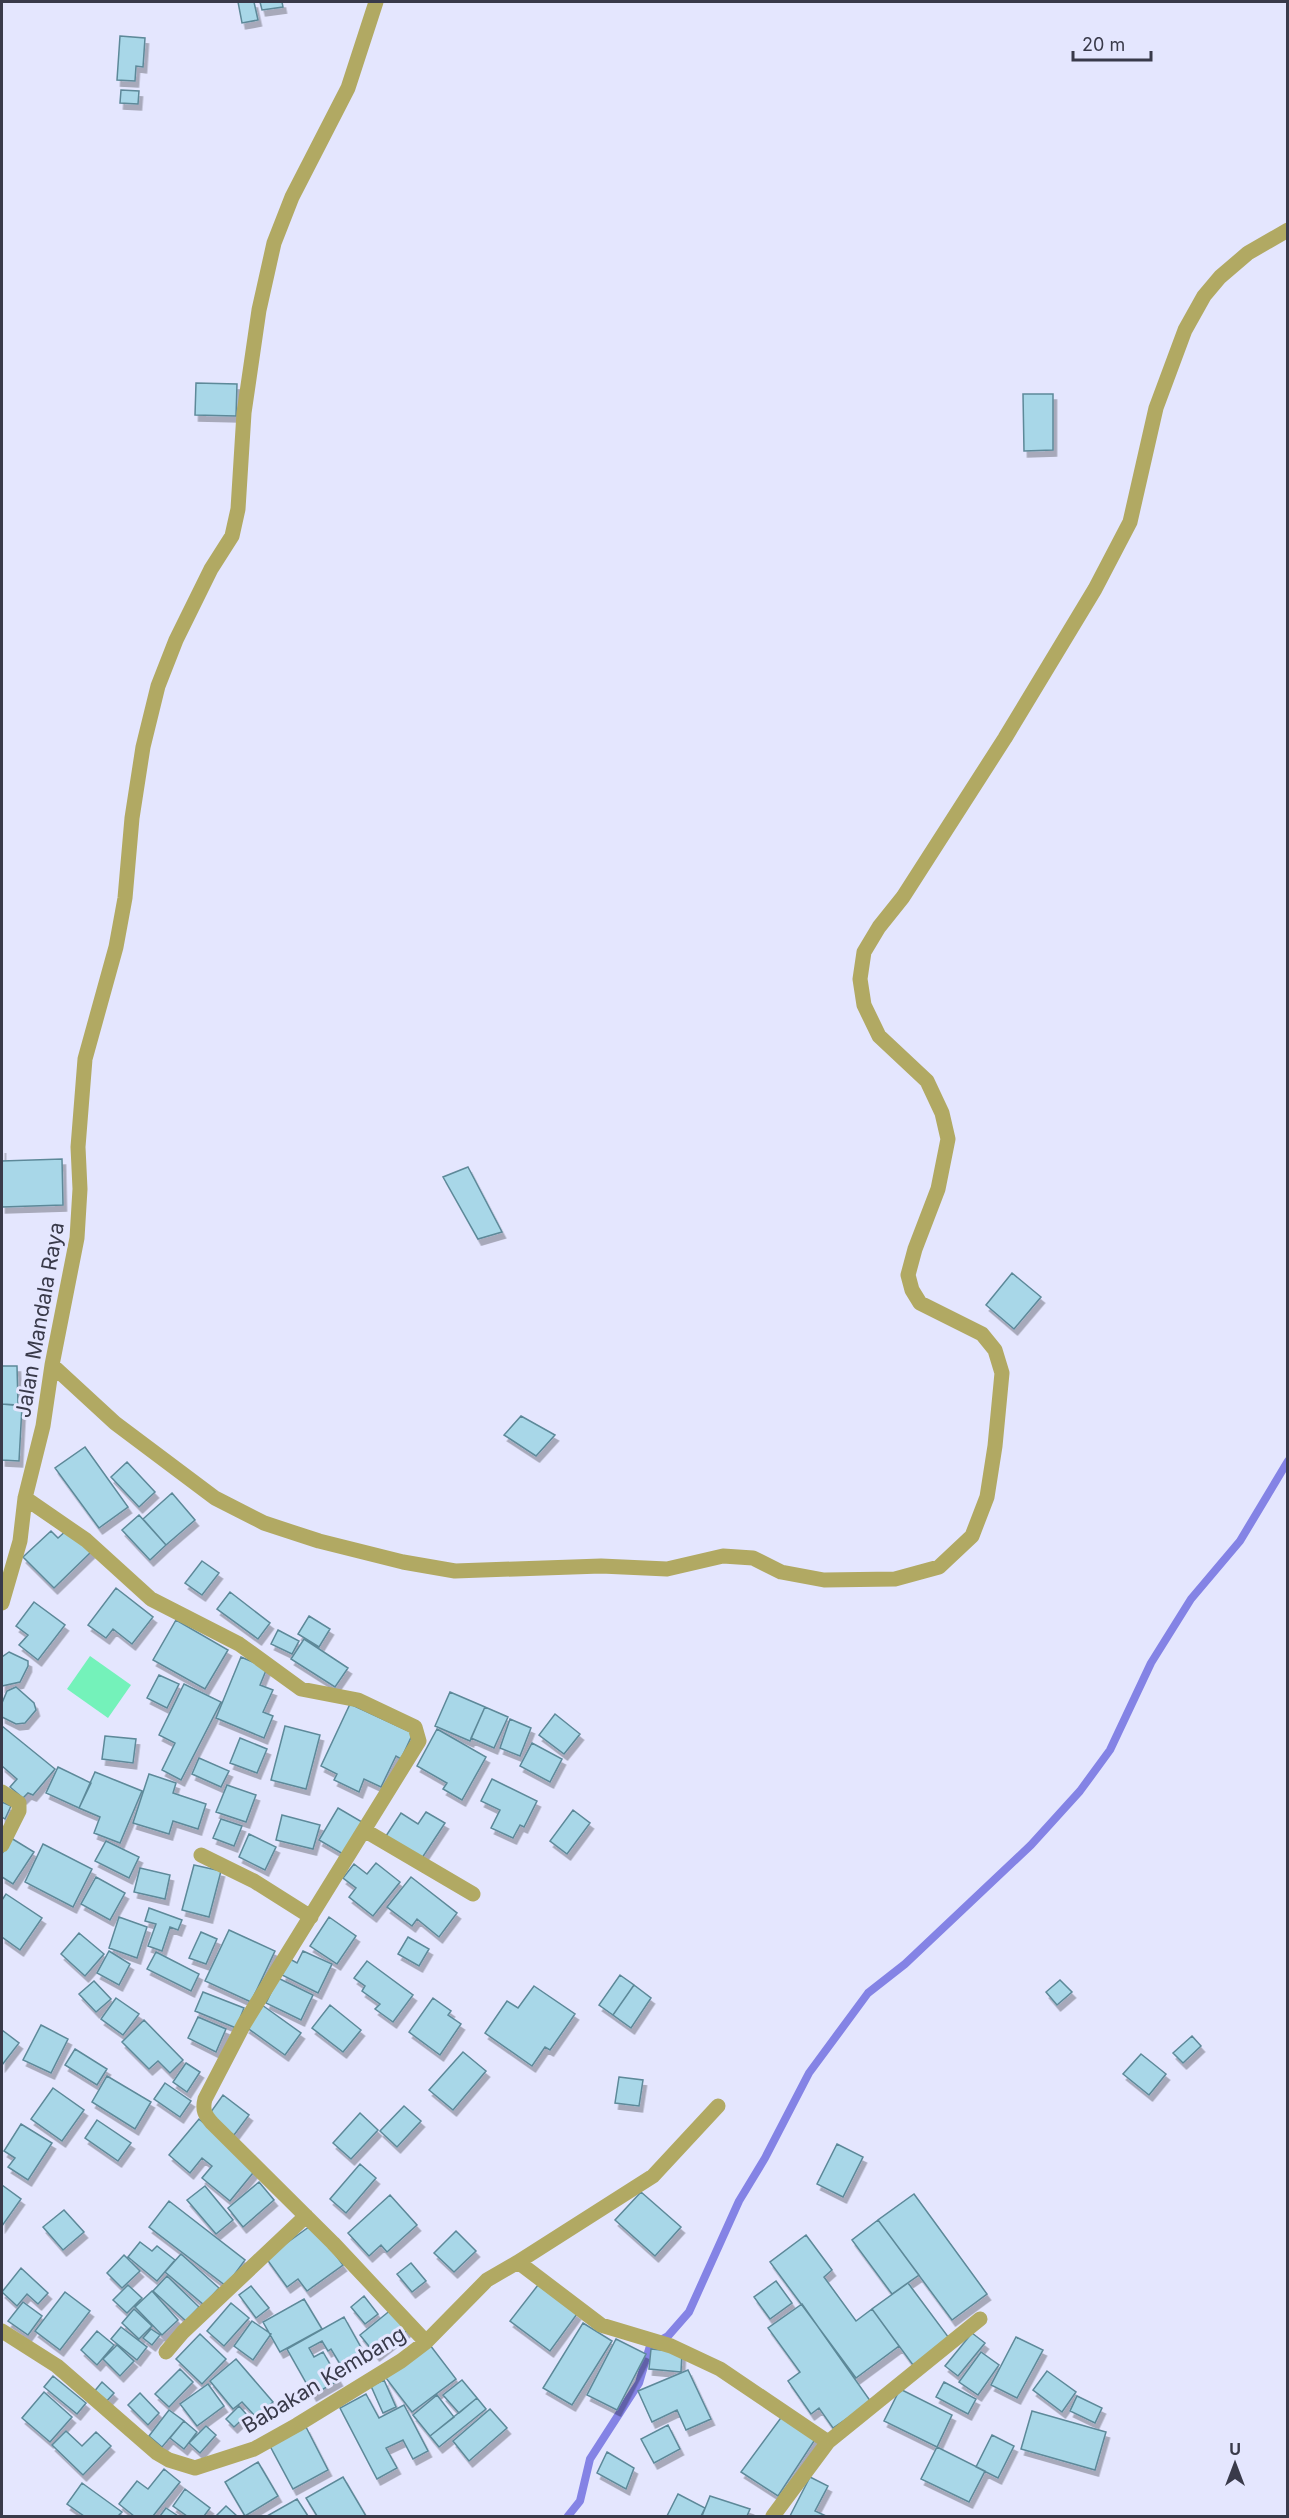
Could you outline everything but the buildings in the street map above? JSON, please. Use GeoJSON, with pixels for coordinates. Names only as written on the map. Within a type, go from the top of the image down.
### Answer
{"type":"FeatureCollection","features":[{"type":"Feature","properties":{"kind":"street","name":"Jalan Mandala Raya"},"geometry":{"type":"LineString","coordinates":[[2,1603],[20,1541],[25,1498],[43,1426],[51,1365],[77,1238],[80,1189],[78,1148],[85,1059],[116,947],[125,898],[132,818],[143,747],[158,686],[176,640],[211,568],[232,536],[238,509],[244,413],[259,310],[274,243],[292,197],[348,88],[376,2]]}},
{"type":"Feature","properties":{"kind":"street"},"geometry":{"type":"LineString","coordinates":[[51,1365],[115,1423],[215,1498],[264,1523],[403,1562],[455,1570],[601,1566],[667,1569],[723,1556],[753,1558],[782,1572],[824,1580],[896,1579],[939,1567],[972,1536],[987,1497],[995,1446],[1002,1373],[995,1350],[982,1334],[920,1303],[912,1290],[908,1275],[915,1249],[938,1189],[948,1139],[942,1113],[927,1081],[879,1036],[864,1005],[860,979],[864,952],[879,927],[903,897],[1005,738],[1095,589],[1130,522],[1156,408],[1185,330],[1204,296],[1220,277],[1248,253],[1287,230]]}},
{"type":"Feature","properties":{"kind":"street"},"geometry":{"type":"LineString","coordinates":[[25,1498],[86,1540],[151,1599],[239,1644],[301,1689],[358,1700],[415,1727],[419,1741],[244,2024],[205,2098],[203,2108],[205,2115],[306,2216],[426,2342]]}},
{"type":"Feature","properties":{"kind":"street"},"geometry":{"type":"LineString","coordinates":[[2,1792],[19,1803],[19,1811],[2,1845]]}},
{"type":"Feature","properties":{"kind":"street"},"geometry":{"type":"LineString","coordinates":[[364,1830],[473,1894]]}},
{"type":"Feature","properties":{"kind":"street"},"geometry":{"type":"LineString","coordinates":[[201,1855],[254,1881],[311,1917]]}},
{"type":"Feature","properties":{"kind":"street","name":"Babakan Kembang"},"geometry":{"type":"LineString","coordinates":[[2,2331],[57,2366],[157,2453],[169,2460],[195,2468],[254,2449],[365,2384],[426,2342],[487,2280],[653,2176],[718,2106]]}},
{"type":"Feature","properties":{"kind":"street"},"geometry":{"type":"LineString","coordinates":[[166,2352],[183,2332],[306,2216]]}},
{"type":"Feature","properties":{"kind":"street"},"geometry":{"type":"LineString","coordinates":[[518,2262],[601,2325],[670,2346],[720,2369],[828,2442]]}},
{"type":"Feature","properties":{"kind":"street"},"geometry":{"type":"LineString","coordinates":[[773,2517],[828,2442],[980,2319]]}},
{"type":"Feature","properties":{"kind":"green space"},"geometry":{"type":"Polygon","coordinates":[[[90,1656],[131,1685],[108,1718],[67,1689],[90,1656]]]}},
{"type":"Feature","properties":{"kind":"waterway"},"geometry":{"type":"LineString","coordinates":[[568,2516],[580,2501],[590,2459],[639,2383],[650,2346],[668,2336],[689,2312],[739,2201],[765,2158],[809,2073],[868,1993],[905,1964],[1031,1845],[1080,1791],[1110,1750],[1151,1663],[1191,1599],[1240,1541],[1288,1461]]}}]}
